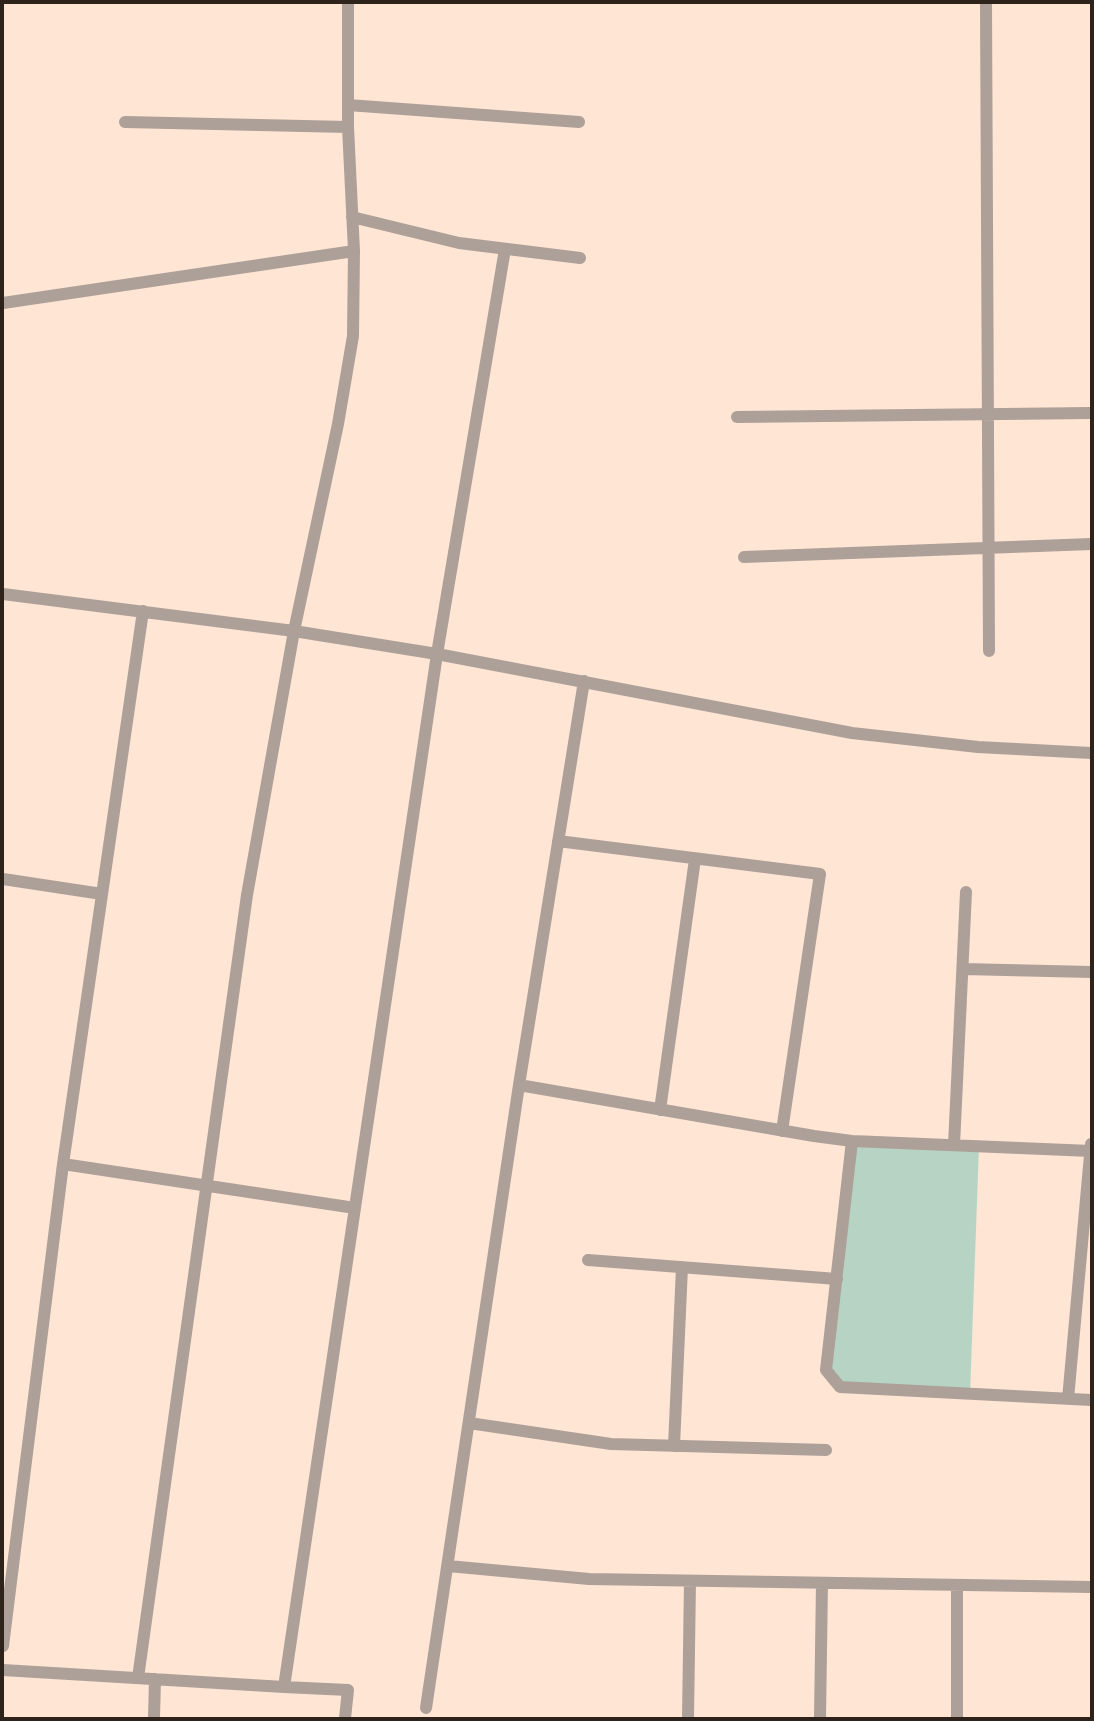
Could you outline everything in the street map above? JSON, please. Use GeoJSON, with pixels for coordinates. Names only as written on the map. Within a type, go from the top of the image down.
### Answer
{"type":"FeatureCollection","features":[{"type":"Feature","properties":{"kind":"street"},"geometry":{"type":"LineString","coordinates":[[138,1678],[246,895],[294,631],[338,424],[353,336],[354,251],[348,127],[348,3]]}},
{"type":"Feature","properties":{"kind":"street"},"geometry":{"type":"LineString","coordinates":[[986,3],[990,651]]}},
{"type":"Feature","properties":{"kind":"street"},"geometry":{"type":"LineString","coordinates":[[348,105],[579,122]]}},
{"type":"Feature","properties":{"kind":"street"},"geometry":{"type":"LineString","coordinates":[[125,122],[348,127]]}},
{"type":"Feature","properties":{"kind":"street"},"geometry":{"type":"LineString","coordinates":[[352,217],[459,243],[580,258]]}},
{"type":"Feature","properties":{"kind":"street"},"geometry":{"type":"LineString","coordinates":[[284,1687],[437,654],[505,249]]}},
{"type":"Feature","properties":{"kind":"street"},"geometry":{"type":"LineString","coordinates":[[3,303],[354,251]]}},
{"type":"Feature","properties":{"kind":"street"},"geometry":{"type":"LineString","coordinates":[[737,417],[1091,413]]}},
{"type":"Feature","properties":{"kind":"street"},"geometry":{"type":"LineString","coordinates":[[744,557],[1091,544]]}},
{"type":"Feature","properties":{"kind":"street"},"geometry":{"type":"LineString","coordinates":[[3,594],[294,631],[437,654],[852,733],[978,746],[1091,753]]}},
{"type":"Feature","properties":{"kind":"street"},"geometry":{"type":"LineString","coordinates":[[3,1646],[63,1164],[143,611]]}},
{"type":"Feature","properties":{"kind":"street"},"geometry":{"type":"LineString","coordinates":[[426,1708],[519,1085],[584,681]]}},
{"type":"Feature","properties":{"kind":"street"},"geometry":{"type":"LineString","coordinates":[[558,841],[820,874],[782,1131]]}},
{"type":"Feature","properties":{"kind":"street"},"geometry":{"type":"LineString","coordinates":[[660,1110],[696,858]]}},
{"type":"Feature","properties":{"kind":"street"},"geometry":{"type":"LineString","coordinates":[[3,879],[102,894]]}},
{"type":"Feature","properties":{"kind":"street"},"geometry":{"type":"LineString","coordinates":[[954,1145],[966,892]]}},
{"type":"Feature","properties":{"kind":"street"},"geometry":{"type":"LineString","coordinates":[[963,969],[1091,972]]}},
{"type":"Feature","properties":{"kind":"street"},"geometry":{"type":"LineString","coordinates":[[519,1085],[782,1131],[852,1141],[1091,1148],[1068,1399]]}},
{"type":"Feature","properties":{"kind":"street"},"geometry":{"type":"LineString","coordinates":[[852,1141],[826,1370],[840,1387],[1091,1400]]}},
{"type":"Feature","properties":{"kind":"street"},"geometry":{"type":"LineString","coordinates":[[63,1164],[355,1208]]}},
{"type":"Feature","properties":{"kind":"street"},"geometry":{"type":"LineString","coordinates":[[588,1260],[837,1279]]}},
{"type":"Feature","properties":{"kind":"street"},"geometry":{"type":"LineString","coordinates":[[674,1446],[682,1267]]}},
{"type":"Feature","properties":{"kind":"street"},"geometry":{"type":"LineString","coordinates":[[469,1423],[611,1444],[826,1450]]}},
{"type":"Feature","properties":{"kind":"street"},"geometry":{"type":"LineString","coordinates":[[448,1566],[589,1579],[1091,1588]]}},
{"type":"Feature","properties":{"kind":"street"},"geometry":{"type":"LineString","coordinates":[[688,1718],[690,1581]]}},
{"type":"Feature","properties":{"kind":"street"},"geometry":{"type":"LineString","coordinates":[[820,1718],[822,1583]]}},
{"type":"Feature","properties":{"kind":"street"},"geometry":{"type":"LineString","coordinates":[[957,1585],[957,1718]]}},
{"type":"Feature","properties":{"kind":"street"},"geometry":{"type":"LineString","coordinates":[[3,1670],[348,1690],[345,1718]]}},
{"type":"Feature","properties":{"kind":"street"},"geometry":{"type":"LineString","coordinates":[[154,1718],[156,1680]]}},
{"type":"Feature","properties":{"kind":"green space"},"geometry":{"type":"Polygon","coordinates":[[[854,1141],[979,1146],[970,1394],[840,1387],[826,1370],[854,1141]]]}}]}
